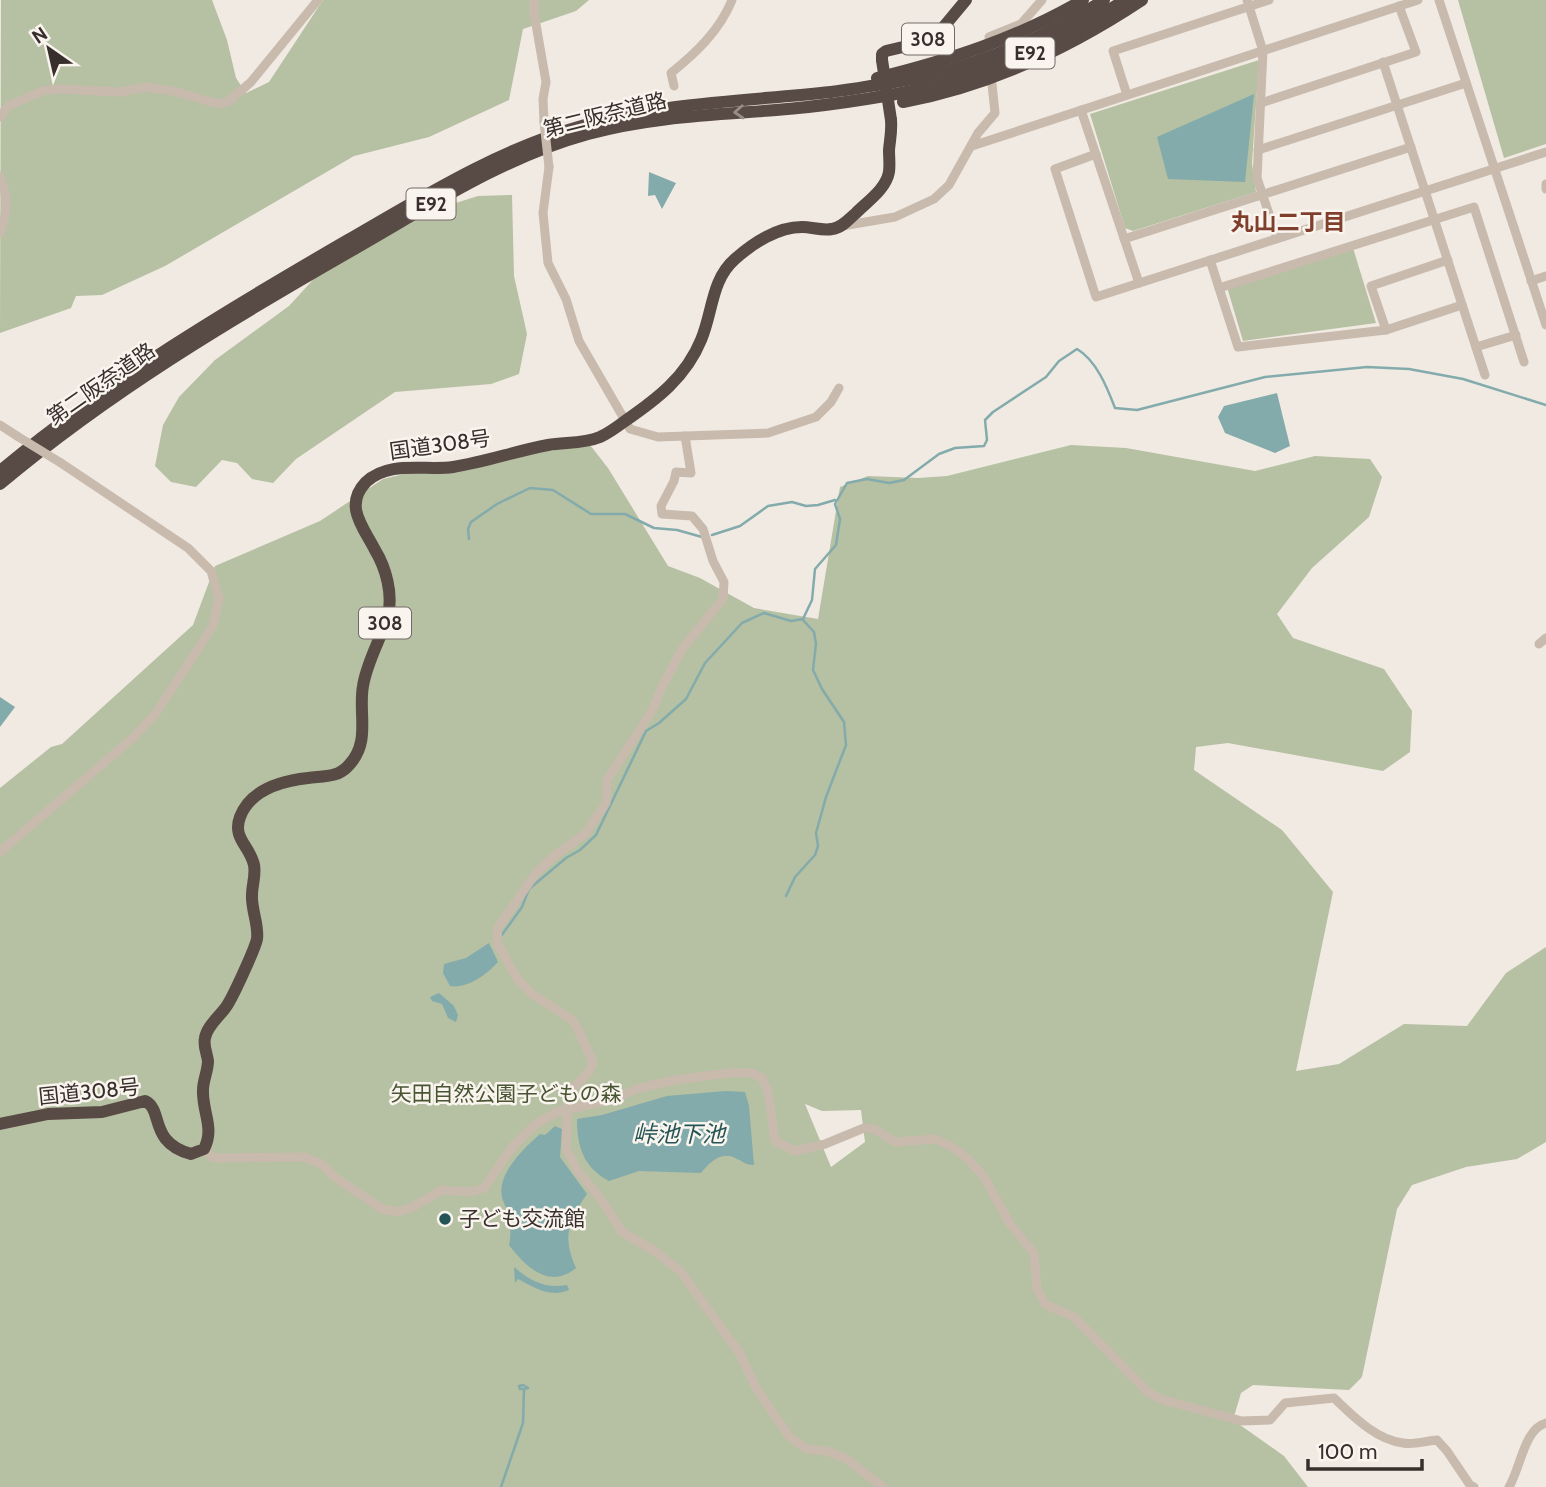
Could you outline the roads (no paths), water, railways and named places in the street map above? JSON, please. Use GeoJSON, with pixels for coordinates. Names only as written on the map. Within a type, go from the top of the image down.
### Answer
{"type":"FeatureCollection","features":[{"type":"Feature","properties":{"kind":"highway","name":"308"},"geometry":{"type":"LineString","coordinates":[[842,226],[882,188],[889,174],[892,133],[882,54],[924,42],[941,30],[967,0]]}},
{"type":"Feature","properties":{"kind":"highway"},"geometry":{"type":"LineString","coordinates":[[774,97],[872,79],[968,54],[1033,27],[1083,0]]}},
{"type":"Feature","properties":{"kind":"highway","name":"第二阪奈道路"},"geometry":{"type":"LineString","coordinates":[[0,484],[61,435],[157,367],[341,256],[491,171],[558,144],[624,126],[693,115],[776,110],[881,98],[1015,47],[1104,0]]}},
{"type":"Feature","properties":{"kind":"highway","name":"第二阪奈道路"},"geometry":{"type":"LineString","coordinates":[[0,471],[100,394],[181,340],[336,247],[487,162],[555,134],[657,109],[975,75],[1042,47],[1125,0]]}},
{"type":"Feature","properties":{"kind":"highway"},"geometry":{"type":"LineString","coordinates":[[776,110],[882,105],[931,97],[978,83],[1024,66],[1069,44],[1142,0]]}},
{"type":"Feature","properties":{"kind":"highway","name":"国道308号"},"geometry":{"type":"LineString","coordinates":[[0,1124],[48,1114],[102,1112],[145,1101],[154,1110],[160,1134],[167,1141],[191,1154],[204,1149],[209,1125],[203,1091],[208,1062],[206,1035],[228,1004],[254,952],[257,940],[251,899],[254,865],[237,834],[237,823],[248,800],[256,793],[291,781],[341,772],[352,762],[361,744],[364,680],[386,621],[390,602],[380,560],[357,519],[356,503],[362,488],[377,475],[403,467],[417,470],[450,467],[551,444],[589,441],[604,436],[661,396],[691,361],[702,338],[716,285],[724,269],[738,256],[785,229],[832,229],[842,226]]}},
{"type":"Feature","properties":{"kind":"street"},"geometry":{"type":"LineString","coordinates":[[0,117],[8,106],[42,91],[58,89],[119,92],[147,87],[173,91],[209,103],[229,101],[251,82],[318,0]]}},
{"type":"Feature","properties":{"kind":"street"},"geometry":{"type":"LineString","coordinates":[[534,0],[546,82],[543,99],[548,167],[543,213],[548,262],[566,299],[579,341],[630,429],[659,437],[768,433],[816,417],[831,402],[839,388]]}},
{"type":"Feature","properties":{"kind":"street"},"geometry":{"type":"LineString","coordinates":[[674,86],[671,72],[697,52],[728,11],[732,0]]}},
{"type":"Feature","properties":{"kind":"street"},"geometry":{"type":"LineString","coordinates":[[989,37],[1021,24],[1042,0]]}},
{"type":"Feature","properties":{"kind":"street"},"geometry":{"type":"LineString","coordinates":[[1127,95],[1113,51],[1248,3],[1269,0]]}},
{"type":"Feature","properties":{"kind":"street"},"geometry":{"type":"LineString","coordinates":[[972,146],[1418,0]]}},
{"type":"Feature","properties":{"kind":"street"},"geometry":{"type":"LineString","coordinates":[[1439,0],[1546,325]]}},
{"type":"Feature","properties":{"kind":"street"},"geometry":{"type":"LineString","coordinates":[[1248,3],[1263,51],[1257,177],[1277,238]]}},
{"type":"Feature","properties":{"kind":"street"},"geometry":{"type":"LineString","coordinates":[[1261,103],[1416,51],[1399,6]]}},
{"type":"Feature","properties":{"kind":"street"},"geometry":{"type":"LineString","coordinates":[[1383,62],[1485,375]]}},
{"type":"Feature","properties":{"kind":"street"},"geometry":{"type":"LineString","coordinates":[[1258,149],[1466,83]]}},
{"type":"Feature","properties":{"kind":"street"},"geometry":{"type":"LineString","coordinates":[[842,226],[895,217],[934,199],[949,185],[978,133],[995,113],[992,84]]}},
{"type":"Feature","properties":{"kind":"street"},"geometry":{"type":"LineString","coordinates":[[1081,110],[1139,283]]}},
{"type":"Feature","properties":{"kind":"street"},"geometry":{"type":"LineString","coordinates":[[1124,239],[1411,147]]}},
{"type":"Feature","properties":{"kind":"street"},"geometry":{"type":"LineString","coordinates":[[1096,154],[1055,169],[1096,297],[1546,152]]}},
{"type":"Feature","properties":{"kind":"street"},"geometry":{"type":"LineString","coordinates":[[0,176],[6,190],[7,205],[6,219],[0,233]]}},
{"type":"Feature","properties":{"kind":"street"},"geometry":{"type":"LineString","coordinates":[[1219,288],[1474,207],[1524,362]]}},
{"type":"Feature","properties":{"kind":"street"},"geometry":{"type":"LineString","coordinates":[[1210,260],[1238,347],[1387,330],[1462,304]]}},
{"type":"Feature","properties":{"kind":"street"},"geometry":{"type":"LineString","coordinates":[[1387,330],[1371,286],[1448,260]]}},
{"type":"Feature","properties":{"kind":"street"},"geometry":{"type":"LineString","coordinates":[[1531,281],[1546,276]]}},
{"type":"Feature","properties":{"kind":"street"},"geometry":{"type":"LineString","coordinates":[[1476,347],[1516,335]]}},
{"type":"Feature","properties":{"kind":"street"},"geometry":{"type":"LineString","coordinates":[[0,425],[188,548],[211,571],[219,599],[213,625],[156,713],[116,754],[0,852]]}},
{"type":"Feature","properties":{"kind":"street"},"geometry":{"type":"LineString","coordinates":[[685,436],[691,473],[676,471],[674,481],[661,506],[662,514],[692,516],[704,529],[713,561],[724,582],[723,599],[682,649],[652,711],[607,780],[606,803],[586,833],[536,873],[497,929],[498,945],[518,980],[532,994],[573,1021],[593,1062],[589,1072],[568,1093],[566,1148],[578,1170],[622,1232],[656,1252],[680,1271],[739,1352],[757,1388],[789,1436],[806,1449],[827,1451],[845,1458],[883,1487]]}},
{"type":"Feature","properties":{"kind":"street"},"geometry":{"type":"LineString","coordinates":[[204,1149],[213,1158],[303,1157],[322,1164],[333,1176],[382,1209],[398,1212],[411,1208],[442,1190],[471,1192],[484,1188],[513,1146],[536,1124],[557,1112],[614,1099],[636,1089],[674,1080],[752,1073],[762,1078],[768,1091],[775,1141],[795,1151],[825,1144],[864,1128],[874,1129],[895,1142],[935,1139],[967,1158],[985,1177],[1010,1224],[1034,1253],[1037,1289],[1045,1304],[1074,1317],[1148,1392],[1160,1399],[1242,1421],[1270,1420],[1285,1403],[1334,1398],[1360,1422],[1384,1436],[1404,1443],[1437,1440],[1470,1486],[1474,1487]]}},
{"type":"Feature","properties":{"kind":"street"},"geometry":{"type":"LineString","coordinates":[[1509,1487],[1520,1466],[1533,1429],[1546,1423]]}},
{"type":"Feature","properties":{"kind":"water"},"geometry":{"type":"Polygon","coordinates":[[[1254,94],[1245,182],[1168,179],[1157,137],[1254,94]]]}},
{"type":"Feature","properties":{"kind":"water"},"geometry":{"type":"Polygon","coordinates":[[[649,172],[676,183],[662,209],[655,195],[648,196],[649,172]]]}},
{"type":"Feature","properties":{"kind":"water"},"geometry":{"type":"Polygon","coordinates":[[[1277,393],[1290,446],[1275,453],[1225,433],[1218,417],[1224,406],[1277,393]]]}},
{"type":"Feature","properties":{"kind":"water"},"geometry":{"type":"Polygon","coordinates":[[[0,697],[15,707],[0,727],[0,697]]]}},
{"type":"Feature","properties":{"kind":"water"},"geometry":{"type":"Polygon","coordinates":[[[489,943],[498,962],[483,976],[470,983],[450,986],[443,973],[444,964],[466,958],[489,943]]]}},
{"type":"Feature","properties":{"kind":"water"},"geometry":{"type":"Polygon","coordinates":[[[439,993],[454,1006],[458,1015],[456,1022],[448,1018],[442,1004],[432,1001],[430,997],[439,993]]]}},
{"type":"Feature","properties":{"kind":"water","name":"峠池下池"},"geometry":{"type":"Polygon","coordinates":[[[745,1092],[749,1106],[754,1165],[726,1156],[712,1161],[701,1173],[639,1171],[609,1181],[593,1170],[584,1156],[578,1139],[577,1119],[602,1115],[667,1096],[745,1092]]]}},
{"type":"Feature","properties":{"kind":"water"},"geometry":{"type":"Polygon","coordinates":[[[555,1126],[562,1129],[560,1157],[587,1194],[571,1221],[569,1230],[569,1247],[576,1268],[557,1277],[547,1276],[531,1268],[509,1245],[510,1224],[501,1193],[506,1174],[518,1156],[540,1134],[545,1135],[555,1126]]]}},
{"type":"Feature","properties":{"kind":"water"},"geometry":{"type":"Polygon","coordinates":[[[514,1267],[539,1283],[567,1285],[569,1290],[555,1293],[537,1289],[518,1279],[515,1283],[514,1267]]]}},
{"type":"Feature","properties":{"kind":"waterway"},"geometry":{"type":"LineString","coordinates":[[501,936],[522,907],[529,889],[596,835],[646,731],[686,699],[705,663],[742,623],[764,613],[791,621],[803,619],[812,600],[815,569],[836,545],[840,519],[835,504],[847,483],[867,479],[889,483],[904,480],[939,454],[955,448],[984,446],[987,440],[985,420],[1046,377],[1059,361],[1077,349],[1095,367],[1115,408],[1137,410],[1265,377],[1367,367],[1409,369],[1463,379],[1546,405]]}},
{"type":"Feature","properties":{"kind":"waterway"},"geometry":{"type":"LineString","coordinates":[[469,539],[468,529],[471,522],[497,504],[530,488],[553,490],[591,514],[625,514],[654,528],[677,530],[702,537]]}},
{"type":"Feature","properties":{"kind":"waterway"},"geometry":{"type":"LineString","coordinates":[[712,535],[740,526],[768,506],[792,502],[806,506],[818,505],[835,500]]}},
{"type":"Feature","properties":{"kind":"waterway"},"geometry":{"type":"LineString","coordinates":[[786,896],[795,877],[815,855],[818,846],[816,833],[826,797],[846,745],[844,722],[813,670],[816,644],[814,632],[803,620]]}},
{"type":"Feature","properties":{"kind":"waterway"},"geometry":{"type":"LineString","coordinates":[[501,1487],[523,1423],[524,1389],[528,1388],[519,1386],[524,1389]]}},
{"type":"Feature","properties":{"kind":"place","name":"子ども交流館"},"geometry":{"type":"Point","coordinates":[445,1219]}},
{"type":"Feature","properties":{"kind":"district","name":"丸山二丁目"},"geometry":{"type":"Point","coordinates":[1288,222]}},
{"type":"Feature","properties":{"kind":"park label","name":"矢田自然公園子どもの森"},"geometry":{"type":"Point","coordinates":[506,1094]}}]}
